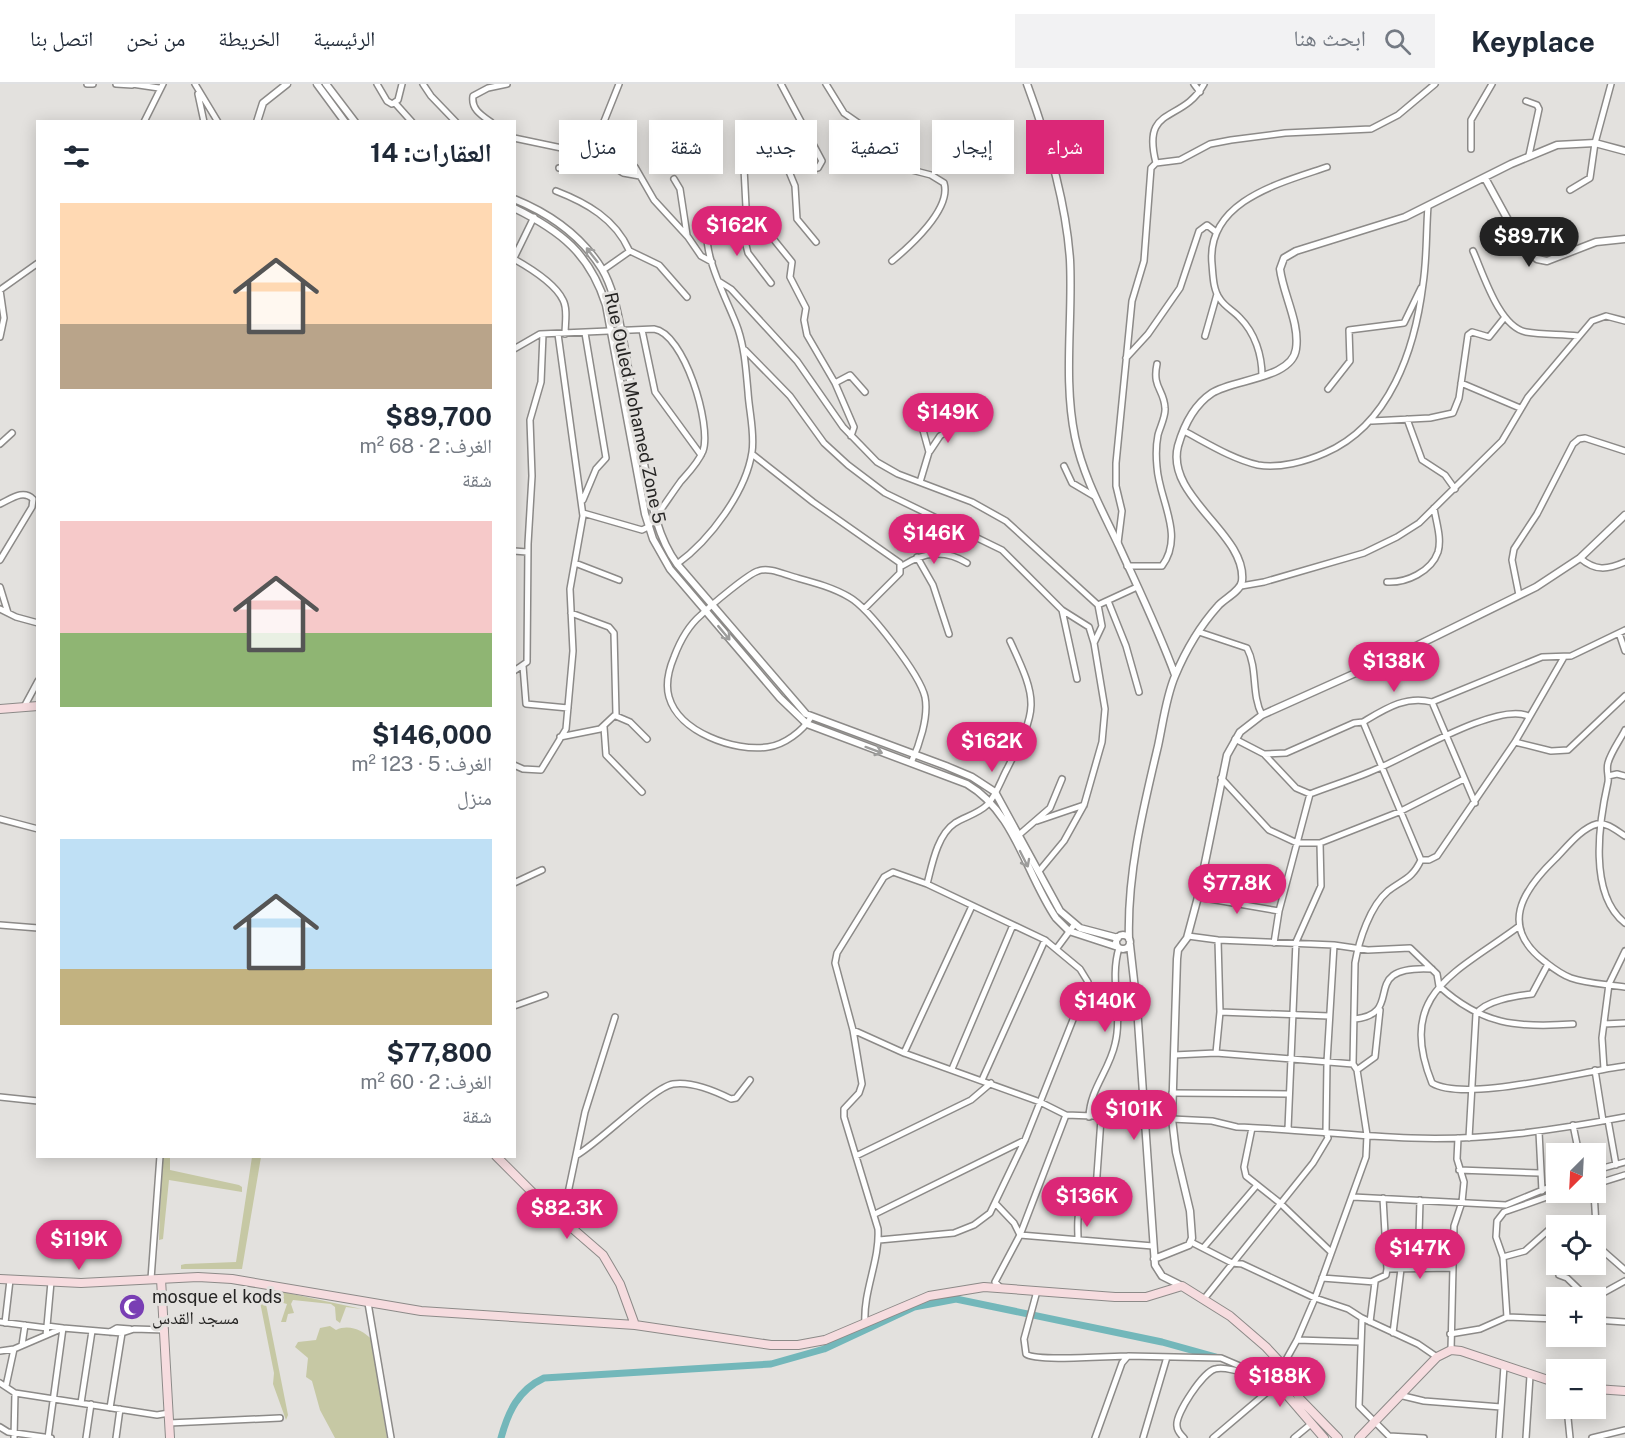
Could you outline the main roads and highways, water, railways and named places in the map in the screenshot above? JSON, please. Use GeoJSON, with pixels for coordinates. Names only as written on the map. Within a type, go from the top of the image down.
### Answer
{"type":"FeatureCollection","features":[{"type":"Feature","properties":{"kind":"main road"},"geometry":{"type":"LineString","coordinates":[[0,709],[36,706]]}},
{"type":"Feature","properties":{"kind":"main road"},"geometry":{"type":"LineString","coordinates":[[498,1158],[555,1214],[593,1245],[612,1266],[635,1325]]}},
{"type":"Feature","properties":{"kind":"main road"},"geometry":{"type":"LineString","coordinates":[[0,1279],[94,1283],[151,1279],[232,1279],[421,1311],[635,1325],[747,1343],[798,1345],[825,1340],[929,1296],[966,1288],[1001,1288],[1115,1298],[1146,1297],[1182,1286],[1230,1316],[1273,1355],[1282,1367],[1280,1381]]}},
{"type":"Feature","properties":{"kind":"main road"},"geometry":{"type":"LineString","coordinates":[[161,1279],[170,1438]]}},
{"type":"Feature","properties":{"kind":"main road"},"geometry":{"type":"LineString","coordinates":[[1359,1438],[1437,1357],[1451,1350],[1546,1380]]}},
{"type":"Feature","properties":{"kind":"main road"},"geometry":{"type":"LineString","coordinates":[[1273,1355],[1286,1394],[1324,1438]]}},
{"type":"Feature","properties":{"kind":"main road"},"geometry":{"type":"LineString","coordinates":[[1280,1381],[1300,1398],[1338,1438]]}},
{"type":"Feature","properties":{"kind":"main road"},"geometry":{"type":"LineString","coordinates":[[1606,1390],[1625,1391]]}},
{"type":"Feature","properties":{"kind":"waterway"},"geometry":{"type":"LineString","coordinates":[[501,1438],[515,1403],[527,1389],[544,1378],[771,1364],[824,1349],[914,1307],[956,1299],[1162,1342],[1216,1357]]}},
{"type":"Feature","properties":{"kind":"place","name":"mosque el kods مسجد القدس"},"geometry":{"type":"Point","coordinates":[132,1307]}}]}
